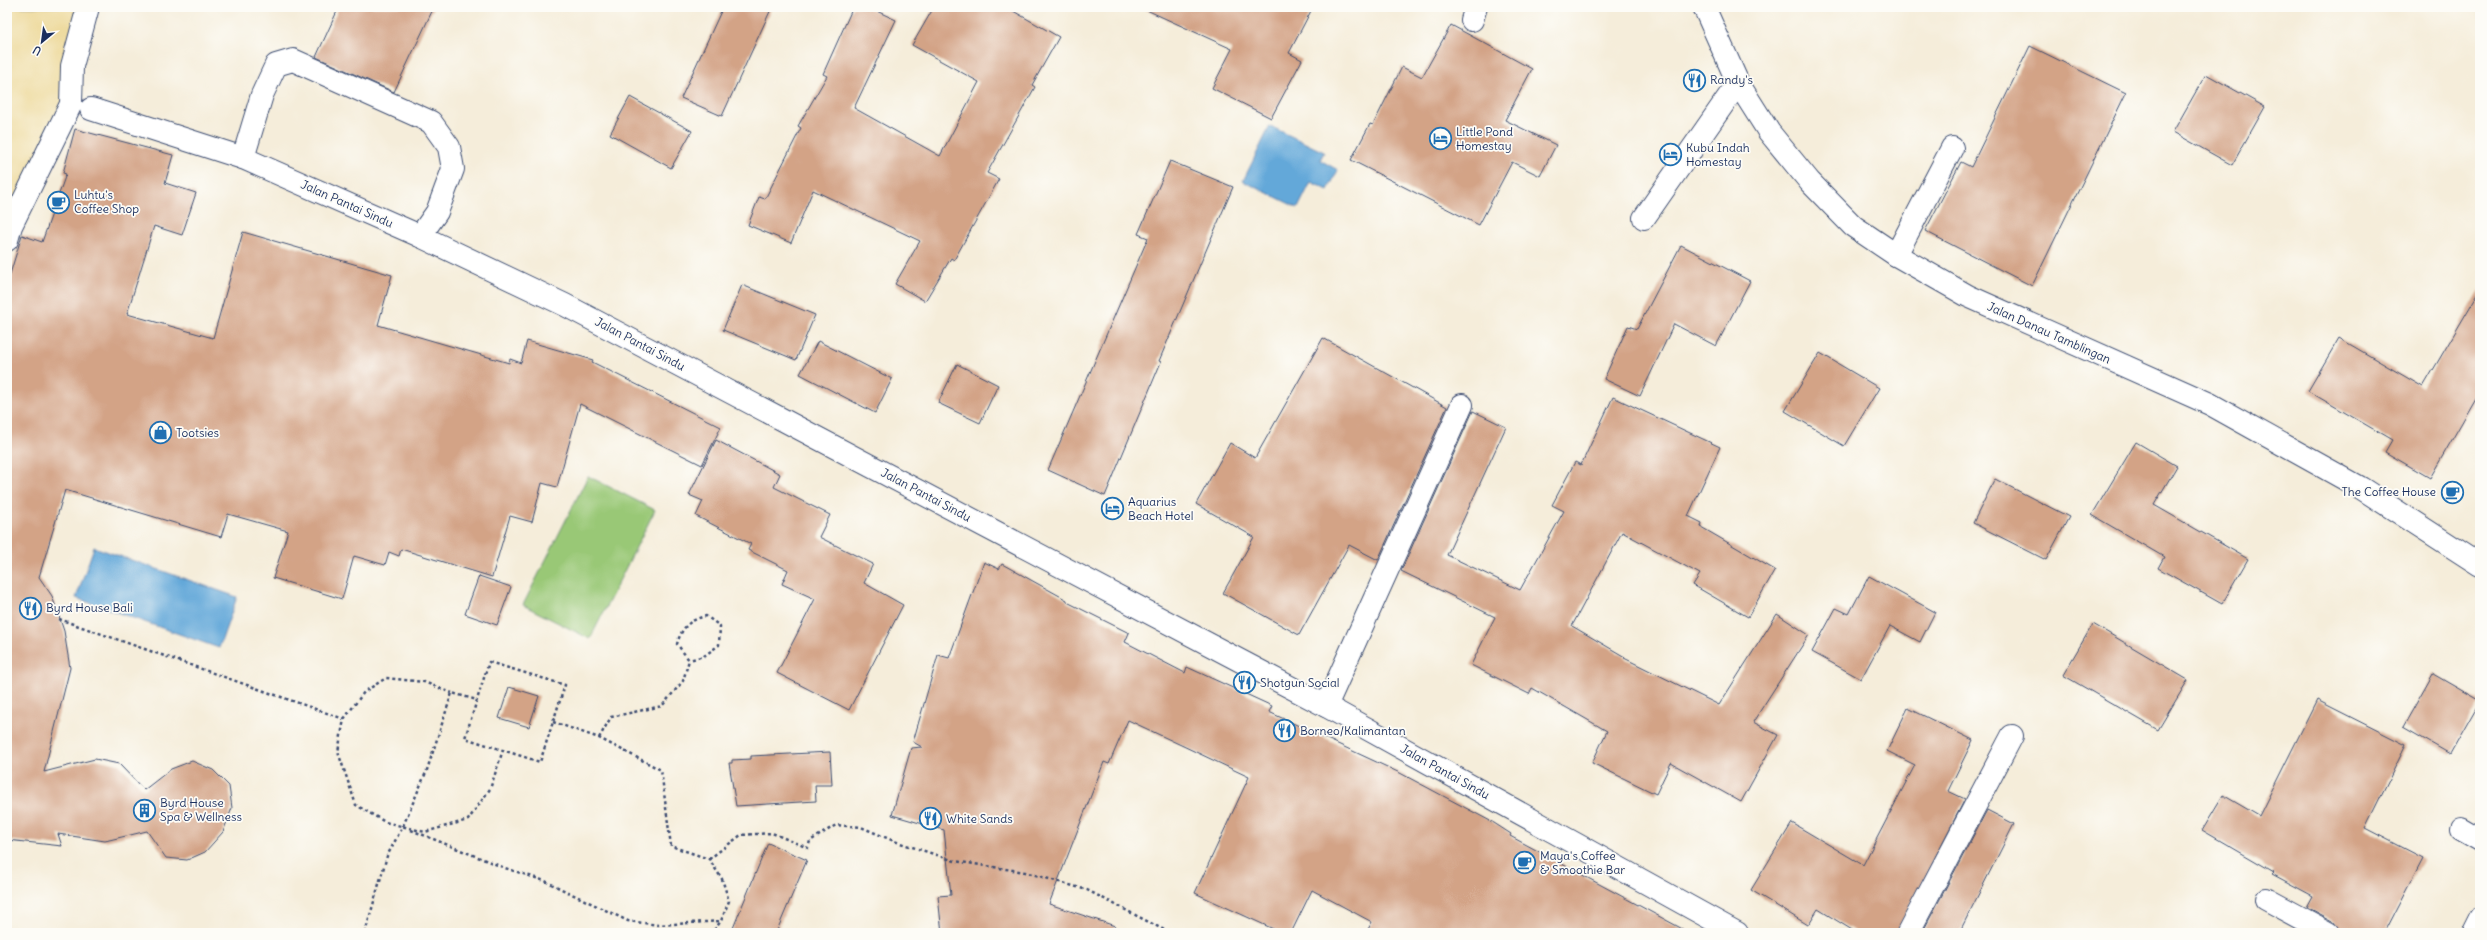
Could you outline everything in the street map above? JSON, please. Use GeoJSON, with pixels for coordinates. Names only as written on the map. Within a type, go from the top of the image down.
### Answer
{"type":"FeatureCollection","features":[{"type":"Feature","properties":{"kind":"street"},"geometry":{"type":"LineString","coordinates":[[7,240],[11,226],[71,104],[72,66],[88,7]]}},
{"type":"Feature","properties":{"kind":"street","name":"Jalan Danau Tamblingan"},"geometry":{"type":"LineString","coordinates":[[1704,7],[1738,83],[1769,132],[1810,182],[1853,226],[1896,255],[1968,296],[2210,404],[2362,488],[2480,565]]}},
{"type":"Feature","properties":{"kind":"street"},"geometry":{"type":"LineString","coordinates":[[244,158],[262,95],[276,65],[293,60],[314,68],[431,122],[449,147],[453,169],[437,212],[420,236]]}},
{"type":"Feature","properties":{"kind":"street"},"geometry":{"type":"LineString","coordinates":[[1644,218],[1738,83]]}},
{"type":"Feature","properties":{"kind":"street","name":"Jalan Pantai Sindu"},"geometry":{"type":"LineString","coordinates":[[91,108],[244,158],[420,236],[565,305],[1326,706],[1737,933]]}},
{"type":"Feature","properties":{"kind":"street"},"geometry":{"type":"LineString","coordinates":[[1896,255],[1952,148]]}},
{"type":"Feature","properties":{"kind":"street"},"geometry":{"type":"LineString","coordinates":[[1326,706],[1462,405]]}},
{"type":"Feature","properties":{"kind":"street"},"geometry":{"type":"LineString","coordinates":[[1908,933],[2012,736]]}},
{"type":"Feature","properties":{"kind":"street"},"geometry":{"type":"LineString","coordinates":[[2461,829],[2480,840]]}},
{"type":"Feature","properties":{"kind":"street"},"geometry":{"type":"LineString","coordinates":[[2266,899],[2329,933]]}},
{"type":"Feature","properties":{"kind":"street"},"geometry":{"type":"LineString","coordinates":[[2473,933],[2480,919]]}},
{"type":"Feature","properties":{"kind":"path"},"geometry":{"type":"LineString","coordinates":[[706,616],[720,626],[719,645],[704,656],[689,660],[677,644],[681,629],[694,619],[706,616]]}},
{"type":"Feature","properties":{"kind":"path"},"geometry":{"type":"LineString","coordinates":[[59,619],[344,719]]}},
{"type":"Feature","properties":{"kind":"path"},"geometry":{"type":"LineString","coordinates":[[599,738],[611,717],[662,706],[683,681],[689,660]]}},
{"type":"Feature","properties":{"kind":"path"},"geometry":{"type":"LineString","coordinates":[[489,662],[565,685],[553,722],[540,762],[465,738],[489,662]]}},
{"type":"Feature","properties":{"kind":"path"},"geometry":{"type":"LineString","coordinates":[[477,700],[452,693],[424,682],[386,678],[364,692],[344,719],[338,752],[356,805],[386,822],[425,832],[468,820],[490,789],[502,750]]}},
{"type":"Feature","properties":{"kind":"path"},"geometry":{"type":"LineString","coordinates":[[365,933],[387,856],[403,826],[427,770],[452,693]]}},
{"type":"Feature","properties":{"kind":"path"},"geometry":{"type":"LineString","coordinates":[[553,722],[599,738],[661,770],[671,846],[709,859],[722,879],[729,901],[721,921],[712,933]]}},
{"type":"Feature","properties":{"kind":"path"},"geometry":{"type":"LineString","coordinates":[[709,859],[741,835],[772,833],[808,848],[810,841],[836,825],[861,827],[894,841],[955,861],[1025,872],[1087,890],[1170,933]]}},
{"type":"Feature","properties":{"kind":"path"},"geometry":{"type":"LineString","coordinates":[[403,826],[472,856],[545,880],[628,920],[659,925],[721,921]]}},
{"type":"Feature","properties":{"kind":"green space"},"geometry":{"type":"Polygon","coordinates":[[[588,476],[655,510],[590,639],[523,605],[588,476]]]}},
{"type":"Feature","properties":{"kind":"sand"},"geometry":{"type":"Polygon","coordinates":[[[7,7],[88,7],[71,104],[7,240],[7,7]]]}},
{"type":"Feature","properties":{"kind":"water"},"geometry":{"type":"Polygon","coordinates":[[[1270,126],[1324,152],[1320,160],[1338,170],[1328,190],[1311,182],[1298,208],[1243,181],[1270,126]]]}},
{"type":"Feature","properties":{"kind":"water"},"geometry":{"type":"Polygon","coordinates":[[[94,547],[237,597],[219,648],[76,598],[94,547]]]}},
{"type":"Feature","properties":{"kind":"building"},"geometry":{"type":"Polygon","coordinates":[[[339,7],[434,7],[394,92],[316,57],[339,7]]]}},
{"type":"Feature","properties":{"kind":"building"},"geometry":{"type":"Polygon","coordinates":[[[723,7],[772,7],[722,116],[681,98],[723,7]]]}},
{"type":"Feature","properties":{"kind":"building"},"geometry":{"type":"Polygon","coordinates":[[[853,7],[868,7],[896,20],[854,108],[940,156],[979,82],[912,45],[934,7],[1006,7],[1059,37],[1032,85],[1035,87],[987,173],[999,179],[954,260],[951,258],[925,301],[895,284],[920,241],[813,190],[791,243],[748,225],[759,197],[765,199],[801,128],[798,126],[827,76],[823,74],[853,7]]]}},
{"type":"Feature","properties":{"kind":"building"},"geometry":{"type":"Polygon","coordinates":[[[1140,7],[1313,7],[1289,53],[1302,60],[1271,118],[1212,88],[1232,49],[1140,7]]]}},
{"type":"Feature","properties":{"kind":"building"},"geometry":{"type":"Polygon","coordinates":[[[1451,25],[1532,69],[1505,120],[1556,145],[1540,176],[1512,162],[1479,225],[1351,160],[1370,124],[1373,125],[1402,67],[1422,77],[1451,25]]]}},
{"type":"Feature","properties":{"kind":"building"},"geometry":{"type":"Polygon","coordinates":[[[2030,46],[2126,93],[2032,286],[1925,231],[1961,162],[1971,167],[2030,46]]]}},
{"type":"Feature","properties":{"kind":"building"},"geometry":{"type":"Polygon","coordinates":[[[2206,74],[2265,107],[2232,165],[2173,132],[2206,74]]]}},
{"type":"Feature","properties":{"kind":"building"},"geometry":{"type":"Polygon","coordinates":[[[630,97],[692,131],[671,168],[610,134],[630,97]]]}},
{"type":"Feature","properties":{"kind":"building"},"geometry":{"type":"Polygon","coordinates":[[[75,129],[173,155],[165,183],[196,193],[182,235],[154,226],[127,314],[213,338],[243,232],[392,275],[378,325],[509,363],[510,359],[521,363],[527,341],[593,360],[592,362],[721,427],[702,465],[580,404],[557,487],[542,483],[532,522],[510,516],[492,577],[401,549],[399,556],[389,552],[385,565],[354,556],[342,599],[273,578],[288,531],[228,514],[221,537],[65,490],[39,577],[52,596],[64,631],[70,668],[44,772],[95,759],[119,764],[144,790],[171,769],[192,761],[213,770],[229,786],[232,808],[223,832],[205,852],[187,860],[166,858],[147,831],[105,841],[58,834],[62,846],[7,840],[7,284],[22,235],[42,242],[66,174],[63,173],[75,129]]]}},
{"type":"Feature","properties":{"kind":"building"},"geometry":{"type":"Polygon","coordinates":[[[1170,161],[1233,187],[1159,361],[1161,362],[1105,496],[1048,470],[1148,238],[1138,234],[1170,161]]]}},
{"type":"Feature","properties":{"kind":"building"},"geometry":{"type":"Polygon","coordinates":[[[1681,245],[1750,281],[1716,346],[1674,324],[1640,396],[1604,379],[1628,326],[1637,329],[1681,245]]]}},
{"type":"Feature","properties":{"kind":"building"},"geometry":{"type":"Polygon","coordinates":[[[742,285],[815,315],[796,360],[723,330],[742,285]]]}},
{"type":"Feature","properties":{"kind":"building"},"geometry":{"type":"Polygon","coordinates":[[[2480,290],[2480,391],[2430,478],[2385,452],[2392,440],[2308,391],[2339,338],[2423,387],[2480,290]]]}},
{"type":"Feature","properties":{"kind":"building"},"geometry":{"type":"Polygon","coordinates":[[[1323,338],[1447,407],[1378,560],[1349,545],[1299,635],[1223,593],[1254,537],[1196,504],[1230,443],[1255,458],[1323,338]]]}},
{"type":"Feature","properties":{"kind":"building"},"geometry":{"type":"Polygon","coordinates":[[[818,341],[892,379],[875,413],[800,374],[818,341]]]}},
{"type":"Feature","properties":{"kind":"building"},"geometry":{"type":"Polygon","coordinates":[[[1820,353],[1879,388],[1844,446],[1785,411],[1820,353]]]}},
{"type":"Feature","properties":{"kind":"building"},"geometry":{"type":"Polygon","coordinates":[[[957,364],[998,385],[980,423],[938,403],[957,364]]]}},
{"type":"Feature","properties":{"kind":"building"},"geometry":{"type":"Polygon","coordinates":[[[1613,397],[1720,447],[1688,516],[1702,523],[1701,527],[1775,570],[1748,617],[1693,585],[1700,574],[1622,532],[1572,626],[1625,657],[1624,658],[1719,705],[1777,614],[1809,635],[1753,722],[1778,735],[1741,802],[1671,763],[1656,794],[1592,763],[1607,731],[1532,688],[1529,694],[1471,665],[1495,617],[1401,571],[1473,411],[1506,427],[1447,555],[1520,590],[1564,511],[1552,505],[1575,462],[1581,465],[1613,397]]]}},
{"type":"Feature","properties":{"kind":"building"},"geometry":{"type":"Polygon","coordinates":[[[716,440],[780,474],[774,487],[830,515],[819,537],[873,564],[864,583],[903,605],[849,710],[777,673],[815,599],[782,584],[788,570],[748,550],[751,544],[696,516],[703,501],[689,495],[716,440]]]}},
{"type":"Feature","properties":{"kind":"building"},"geometry":{"type":"Polygon","coordinates":[[[2136,442],[2177,466],[2154,505],[2248,559],[2222,604],[2158,568],[2164,557],[2092,515],[2136,442]]]}},
{"type":"Feature","properties":{"kind":"building"},"geometry":{"type":"Polygon","coordinates":[[[1995,479],[2069,517],[2046,560],[1973,523],[1995,479]]]}},
{"type":"Feature","properties":{"kind":"building"},"geometry":{"type":"Polygon","coordinates":[[[984,562],[999,569],[1002,564],[1067,600],[1067,602],[1129,633],[1125,642],[1185,673],[1187,667],[1272,706],[1269,712],[1400,773],[1494,823],[1511,834],[1510,836],[1690,933],[1366,933],[1372,922],[1312,890],[1291,933],[1282,933],[1195,893],[1249,777],[1128,720],[1109,764],[1104,762],[1049,904],[1115,926],[1114,933],[942,933],[938,896],[951,895],[944,830],[892,815],[911,748],[922,747],[913,742],[938,655],[949,658],[984,562]]]}},
{"type":"Feature","properties":{"kind":"building"},"geometry":{"type":"Polygon","coordinates":[[[479,576],[511,587],[497,625],[465,614],[479,576]]]}},
{"type":"Feature","properties":{"kind":"building"},"geometry":{"type":"Polygon","coordinates":[[[1869,576],[1935,612],[1920,642],[1890,626],[1861,679],[1812,652],[1836,608],[1849,614],[1869,576]]]}},
{"type":"Feature","properties":{"kind":"building"},"geometry":{"type":"Polygon","coordinates":[[[2093,624],[2188,680],[2158,730],[2063,675],[2093,624]]]}},
{"type":"Feature","properties":{"kind":"building"},"geometry":{"type":"Polygon","coordinates":[[[2433,674],[2480,701],[2450,754],[2403,727],[2433,674]]]}},
{"type":"Feature","properties":{"kind":"building"},"geometry":{"type":"Polygon","coordinates":[[[509,687],[539,696],[529,727],[499,718],[509,687]]]}},
{"type":"Feature","properties":{"kind":"building"},"geometry":{"type":"Polygon","coordinates":[[[2317,700],[2406,745],[2365,828],[2423,858],[2384,933],[2341,933],[2335,922],[2307,907],[2313,896],[2272,874],[2274,872],[2202,830],[2223,795],[2259,816],[2317,700]]]}},
{"type":"Feature","properties":{"kind":"building"},"geometry":{"type":"Polygon","coordinates":[[[1908,708],[1973,740],[1948,791],[1965,799],[1896,933],[1857,933],[1818,909],[1808,925],[1751,890],[1792,823],[1863,865],[1915,765],[1887,751],[1908,708]]]}},
{"type":"Feature","properties":{"kind":"building"},"geometry":{"type":"Polygon","coordinates":[[[830,752],[832,785],[815,785],[816,801],[736,806],[729,763],[732,763],[732,760],[751,759],[751,756],[830,752]]]}},
{"type":"Feature","properties":{"kind":"building"},"geometry":{"type":"Polygon","coordinates":[[[1987,810],[2014,824],[1959,933],[1922,933],[1987,810]]]}},
{"type":"Feature","properties":{"kind":"building"},"geometry":{"type":"Polygon","coordinates":[[[768,843],[807,860],[776,933],[731,933],[768,843]]]}},
{"type":"Feature","properties":{"kind":"place","name":"Randy's"},"geometry":{"type":"Point","coordinates":[1695,80]}},
{"type":"Feature","properties":{"kind":"place","name":"Little Pond Homestay"},"geometry":{"type":"Point","coordinates":[1440,139]}},
{"type":"Feature","properties":{"kind":"place","name":"Kubu Indah Homestay"},"geometry":{"type":"Point","coordinates":[1671,155]}},
{"type":"Feature","properties":{"kind":"place","name":"Luhtu's Coffee Shop"},"geometry":{"type":"Point","coordinates":[59,202]}},
{"type":"Feature","properties":{"kind":"place","name":"Tootsies"},"geometry":{"type":"Point","coordinates":[160,433]}},
{"type":"Feature","properties":{"kind":"place","name":"The Coffee House"},"geometry":{"type":"Point","coordinates":[2452,492]}},
{"type":"Feature","properties":{"kind":"place","name":"Aquarius Beach Hotel"},"geometry":{"type":"Point","coordinates":[1112,509]}},
{"type":"Feature","properties":{"kind":"place","name":"Byrd House Bali"},"geometry":{"type":"Point","coordinates":[31,608]}},
{"type":"Feature","properties":{"kind":"place","name":"Shotgun Social"},"geometry":{"type":"Point","coordinates":[1244,683]}},
{"type":"Feature","properties":{"kind":"place","name":"Borneo/Kalimantan"},"geometry":{"type":"Point","coordinates":[1285,731]}},
{"type":"Feature","properties":{"kind":"place","name":"Byrd House Spa & Wellness"},"geometry":{"type":"Point","coordinates":[145,810]}},
{"type":"Feature","properties":{"kind":"place","name":"White Sands"},"geometry":{"type":"Point","coordinates":[930,819]}},
{"type":"Feature","properties":{"kind":"place","name":"Maya's Coffee & Smoothie Bar"},"geometry":{"type":"Point","coordinates":[1524,863]}}]}
